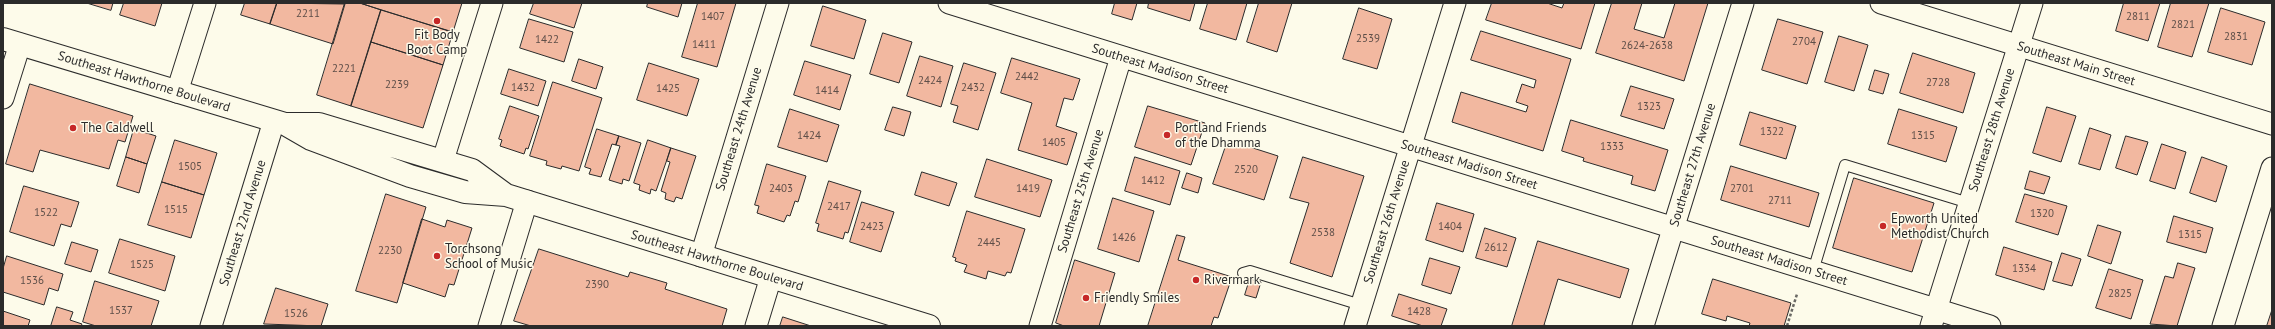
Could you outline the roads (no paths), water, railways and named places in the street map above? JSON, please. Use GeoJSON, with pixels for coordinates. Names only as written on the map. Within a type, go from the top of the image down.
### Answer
{"type":"FeatureCollection","features":[{"type":"Feature","properties":{"kind":"main road","name":"Southeast Hawthorne Boulevard"},"geometry":{"type":"LineString","coordinates":[[11,41],[280,122],[319,124],[443,160],[472,170],[506,195]]}},
{"type":"Feature","properties":{"kind":"main road","name":"Southeast Hawthorne Boulevard"},"geometry":{"type":"LineString","coordinates":[[280,122],[311,140],[410,176],[465,192],[506,195],[527,201],[929,326]]}},
{"type":"Feature","properties":{"kind":"street"},"geometry":{"type":"LineString","coordinates":[[177,92],[205,3]]}},
{"type":"Feature","properties":{"kind":"street"},"geometry":{"type":"LineString","coordinates":[[443,160],[492,3]]}},
{"type":"Feature","properties":{"kind":"street","name":"Southeast 24th Avenue"},"geometry":{"type":"LineString","coordinates":[[701,256],[778,3]]}},
{"type":"Feature","properties":{"kind":"street","name":"Southeast Madison Street"},"geometry":{"type":"LineString","coordinates":[[949,3],[1813,271],[1934,318],[1990,326]]}},
{"type":"Feature","properties":{"kind":"street","name":"Southeast 26th Avenue"},"geometry":{"type":"LineString","coordinates":[[1355,326],[1455,3]]}},
{"type":"Feature","properties":{"kind":"street","name":"Southeast 27th Avenue"},"geometry":{"type":"LineString","coordinates":[[1643,326],[1743,3]]}},
{"type":"Feature","properties":{"kind":"street","name":"Southeast Main Street"},"geometry":{"type":"LineString","coordinates":[[1881,3],[2272,124]]}},
{"type":"Feature","properties":{"kind":"street","name":"Southeast 28th Avenue"},"geometry":{"type":"LineString","coordinates":[[1934,318],[2032,3]]}},
{"type":"Feature","properties":{"kind":"street"},"geometry":{"type":"LineString","coordinates":[[3,98],[11,41]]}},
{"type":"Feature","properties":{"kind":"street","name":"Southeast 25th Avenue"},"geometry":{"type":"LineString","coordinates":[[1040,326],[1121,57]]}},
{"type":"Feature","properties":{"kind":"street","name":"Southeast 22nd Avenue"},"geometry":{"type":"LineString","coordinates":[[211,326],[280,122]]}},
{"type":"Feature","properties":{"kind":"street"},"geometry":{"type":"LineString","coordinates":[[2223,326],[2272,168]]}},
{"type":"Feature","properties":{"kind":"street"},"geometry":{"type":"LineString","coordinates":[[489,326],[527,201]]}},
{"type":"Feature","properties":{"kind":"street"},"geometry":{"type":"LineString","coordinates":[[756,326],[771,277]]}},
{"type":"Feature","properties":{"kind":"lane"},"geometry":{"type":"LineString","coordinates":[[1813,271],[1845,165],[1970,203]]}},
{"type":"Feature","properties":{"kind":"lane"},"geometry":{"type":"LineString","coordinates":[[1243,273],[1250,271],[1361,305]]}},
{"type":"Feature","properties":{"kind":"place","name":"Fit Body Boot Camp"},"geometry":{"type":"Point","coordinates":[437,21]}},
{"type":"Feature","properties":{"kind":"place","name":"The Caldwell"},"geometry":{"type":"Point","coordinates":[73,128]}},
{"type":"Feature","properties":{"kind":"place","name":"Portland Friends of the Dhamma"},"geometry":{"type":"Point","coordinates":[1167,135]}},
{"type":"Feature","properties":{"kind":"place","name":"Epworth United Methodist Church"},"geometry":{"type":"Point","coordinates":[1883,226]}},
{"type":"Feature","properties":{"kind":"place","name":"Torchsong School of Music"},"geometry":{"type":"Point","coordinates":[437,256]}},
{"type":"Feature","properties":{"kind":"place","name":"Rivermark"},"geometry":{"type":"Point","coordinates":[1196,280]}},
{"type":"Feature","properties":{"kind":"place","name":"Friendly Smiles"},"geometry":{"type":"Point","coordinates":[1086,298]}}]}
